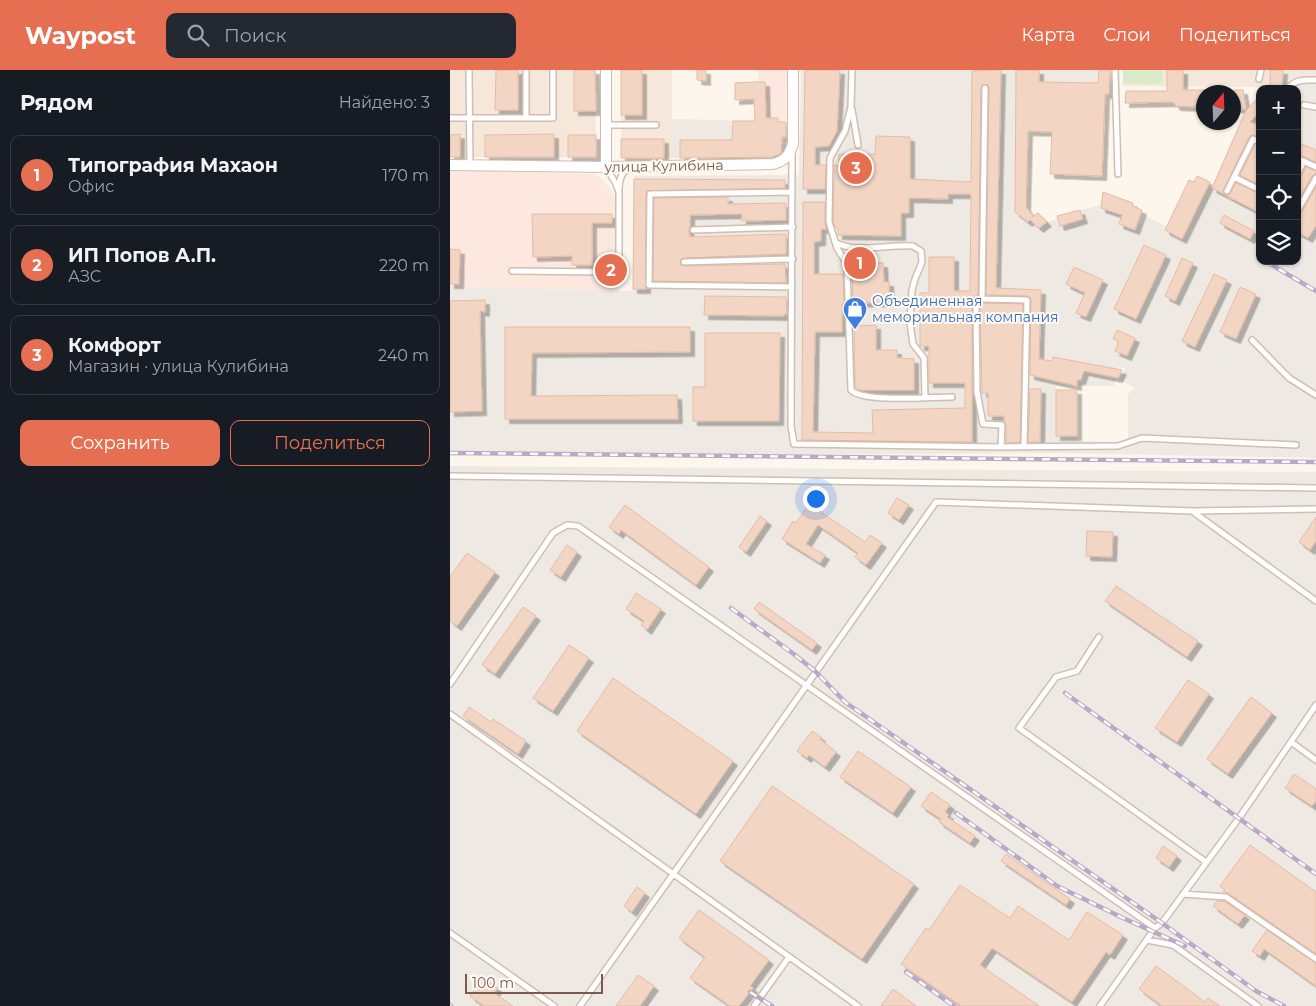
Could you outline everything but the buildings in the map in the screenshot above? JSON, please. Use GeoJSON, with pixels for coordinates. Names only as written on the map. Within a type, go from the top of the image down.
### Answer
{"type":"FeatureCollection","features":[{"type":"Feature","properties":{"kind":"street"},"geometry":{"type":"LineString","coordinates":[[606,70],[606,167]]}},
{"type":"Feature","properties":{"kind":"street"},"geometry":{"type":"LineString","coordinates":[[792,144],[793,70]]}},
{"type":"Feature","properties":{"kind":"street","name":"улица Кулибина"},"geometry":{"type":"LineString","coordinates":[[450,165],[606,167],[773,164],[786,159],[792,144]]}},
{"type":"Feature","properties":{"kind":"lane"},"geometry":{"type":"LineString","coordinates":[[469,70],[470,165]]}},
{"type":"Feature","properties":{"kind":"lane"},"geometry":{"type":"LineString","coordinates":[[526,70],[526,118]]}},
{"type":"Feature","properties":{"kind":"lane"},"geometry":{"type":"LineString","coordinates":[[450,118],[553,118],[553,70]]}},
{"type":"Feature","properties":{"kind":"lane"},"geometry":{"type":"LineString","coordinates":[[852,70],[851,107],[858,145]]}},
{"type":"Feature","properties":{"kind":"lane"},"geometry":{"type":"LineString","coordinates":[[1115,70],[1118,174]]}},
{"type":"Feature","properties":{"kind":"lane"},"geometry":{"type":"LineString","coordinates":[[1259,79],[1262,70]]}},
{"type":"Feature","properties":{"kind":"lane"},"geometry":{"type":"LineString","coordinates":[[1290,85],[1296,81],[1316,80]]}},
{"type":"Feature","properties":{"kind":"lane"},"geometry":{"type":"LineString","coordinates":[[982,300],[986,88]]}},
{"type":"Feature","properties":{"kind":"lane"},"geometry":{"type":"LineString","coordinates":[[1304,104],[1316,107]]}},
{"type":"Feature","properties":{"kind":"lane"},"geometry":{"type":"LineString","coordinates":[[851,107],[845,131],[830,158],[829,222],[835,242],[847,268],[851,390],[854,394],[862,397],[952,397]]}},
{"type":"Feature","properties":{"kind":"lane"},"geometry":{"type":"LineString","coordinates":[[606,125],[656,125]]}},
{"type":"Feature","properties":{"kind":"lane"},"geometry":{"type":"LineString","coordinates":[[1227,191],[1253,138],[1256,140]]}},
{"type":"Feature","properties":{"kind":"lane"},"geometry":{"type":"LineString","coordinates":[[792,144],[791,426],[794,444],[1001,447],[1118,446],[1142,438],[1296,445]]}},
{"type":"Feature","properties":{"kind":"lane"},"geometry":{"type":"LineString","coordinates":[[1301,160],[1316,167]]}},
{"type":"Feature","properties":{"kind":"lane"},"geometry":{"type":"LineString","coordinates":[[1301,167],[1304,161]]}},
{"type":"Feature","properties":{"kind":"lane"},"geometry":{"type":"LineString","coordinates":[[616,269],[619,268],[620,181],[624,172],[631,168],[644,166]]}},
{"type":"Feature","properties":{"kind":"lane"},"geometry":{"type":"LineString","coordinates":[[606,167],[619,192]]}},
{"type":"Feature","properties":{"kind":"lane"},"geometry":{"type":"LineString","coordinates":[[1234,177],[1256,188]]}},
{"type":"Feature","properties":{"kind":"lane"},"geometry":{"type":"LineString","coordinates":[[1301,205],[1316,178]]}},
{"type":"Feature","properties":{"kind":"lane"},"geometry":{"type":"LineString","coordinates":[[792,192],[650,194],[649,285],[792,287]]}},
{"type":"Feature","properties":{"kind":"lane"},"geometry":{"type":"LineString","coordinates":[[693,230],[793,227]]}},
{"type":"Feature","properties":{"kind":"lane"},"geometry":{"type":"LineString","coordinates":[[835,242],[841,246],[856,247],[913,246],[921,251],[922,262],[912,290],[910,323],[913,344],[924,358],[925,397]]}},
{"type":"Feature","properties":{"kind":"lane"},"geometry":{"type":"LineString","coordinates":[[684,262],[793,259]]}},
{"type":"Feature","properties":{"kind":"lane"},"geometry":{"type":"LineString","coordinates":[[512,271],[606,272]]}},
{"type":"Feature","properties":{"kind":"lane"},"geometry":{"type":"LineString","coordinates":[[1001,447],[1002,425],[984,424],[978,402],[976,308],[978,299],[1027,300],[1024,446]]}},
{"type":"Feature","properties":{"kind":"lane"},"geometry":{"type":"LineString","coordinates":[[1252,340],[1289,378],[1316,394]]}},
{"type":"Feature","properties":{"kind":"lane"},"geometry":{"type":"LineString","coordinates":[[450,476],[1316,488]]}},
{"type":"Feature","properties":{"kind":"lane"},"geometry":{"type":"LineString","coordinates":[[580,1006],[936,502],[1192,511],[1316,509]]}},
{"type":"Feature","properties":{"kind":"lane"},"geometry":{"type":"LineString","coordinates":[[1192,511],[1316,601]]}},
{"type":"Feature","properties":{"kind":"lane"},"geometry":{"type":"LineString","coordinates":[[450,684],[553,533],[566,525],[578,526],[1155,928]]}},
{"type":"Feature","properties":{"kind":"lane"},"geometry":{"type":"LineString","coordinates":[[1099,637],[1076,671],[1056,677],[1019,728],[1206,862]]}},
{"type":"Feature","properties":{"kind":"lane"},"geometry":{"type":"LineString","coordinates":[[1100,1006],[1155,928],[1162,923],[1239,818],[1316,705]]}},
{"type":"Feature","properties":{"kind":"lane"},"geometry":{"type":"LineString","coordinates":[[450,714],[858,1006]]}},
{"type":"Feature","properties":{"kind":"lane"},"geometry":{"type":"LineString","coordinates":[[1291,742],[1316,760]]}},
{"type":"Feature","properties":{"kind":"lane"},"geometry":{"type":"LineString","coordinates":[[1183,894],[1226,897],[1316,959]]}},
{"type":"Feature","properties":{"kind":"lane"},"geometry":{"type":"LineString","coordinates":[[450,933],[554,1006]]}},
{"type":"Feature","properties":{"kind":"lane"},"geometry":{"type":"LineString","coordinates":[[1147,940],[1173,946],[1258,1006]]}},
{"type":"Feature","properties":{"kind":"lane"},"geometry":{"type":"LineString","coordinates":[[754,1006],[789,957]]}},
{"type":"Feature","properties":{"kind":"shaded area"},"geometry":{"type":"Polygon","coordinates":[[[450,70],[595,70],[596,157],[450,157],[450,70]]]}},
{"type":"Feature","properties":{"kind":"shaded area"},"geometry":{"type":"Polygon","coordinates":[[[621,70],[672,70],[672,158],[621,158],[621,70]]]}},
{"type":"Feature","properties":{"kind":"shaded area"},"geometry":{"type":"Polygon","coordinates":[[[758,70],[787,70],[786,137],[755,116],[754,94],[751,94],[751,99],[735,100],[735,83],[758,82],[758,70]]]}},
{"type":"Feature","properties":{"kind":"shaded area"},"geometry":{"type":"Polygon","coordinates":[[[801,70],[1110,70],[1109,94],[1029,92],[1026,207],[1033,216],[1038,213],[1046,223],[1057,219],[1057,216],[1101,205],[1103,192],[1133,203],[1132,206],[1142,210],[1137,223],[1142,224],[1146,216],[1167,227],[1165,231],[1182,239],[1208,186],[1212,188],[1236,130],[1241,130],[1241,118],[1244,111],[1256,98],[1256,265],[1301,265],[1301,85],[1267,85],[1268,70],[1316,70],[1316,458],[1055,453],[754,455],[450,452],[450,287],[631,291],[633,289],[634,176],[799,175],[801,70]],[[1118,367],[1114,386],[1056,386],[1056,436],[1077,436],[1077,441],[1122,442],[1128,438],[1128,394],[1136,388],[1119,380],[1125,368],[1118,367]]]}},
{"type":"Feature","properties":{"kind":"shaded area"},"geometry":{"type":"Polygon","coordinates":[[[1123,70],[1268,70],[1268,84],[1256,85],[1256,87],[1241,87],[1241,85],[1123,86],[1123,70]]]}},
{"type":"Feature","properties":{"kind":"shaded area"},"geometry":{"type":"Polygon","coordinates":[[[672,119],[757,121],[766,141],[765,158],[672,158],[672,119]]]}},
{"type":"Feature","properties":{"kind":"shaded area"},"geometry":{"type":"Polygon","coordinates":[[[450,170],[596,174],[612,191],[620,214],[619,291],[450,287],[450,170]]]}},
{"type":"Feature","properties":{"kind":"shaded area"},"geometry":{"type":"Polygon","coordinates":[[[450,466],[1316,472],[1316,1006],[450,1006],[450,466]]]}},
{"type":"Feature","properties":{"kind":"green space"},"geometry":{"type":"Polygon","coordinates":[[[1123,70],[1162,70],[1162,84],[1123,83],[1123,70]]]}},
{"type":"Feature","properties":{"kind":"railway"},"geometry":{"type":"LineString","coordinates":[[1272,265],[1316,291]]}},
{"type":"Feature","properties":{"kind":"railway"},"geometry":{"type":"LineString","coordinates":[[450,453],[1316,462]]}},
{"type":"Feature","properties":{"kind":"railway"},"geometry":{"type":"LineString","coordinates":[[731,608],[815,671],[845,702],[1162,923],[1256,991],[1284,1006]]}},
{"type":"Feature","properties":{"kind":"railway"},"geometry":{"type":"LineString","coordinates":[[1065,693],[1316,874]]}},
{"type":"Feature","properties":{"kind":"railway"},"geometry":{"type":"LineString","coordinates":[[956,813],[1057,886],[1185,946]]}},
{"type":"Feature","properties":{"kind":"railway"},"geometry":{"type":"LineString","coordinates":[[906,972],[954,1006]]}},
{"type":"Feature","properties":{"kind":"railway"},"geometry":{"type":"LineString","coordinates":[[750,992],[772,1006]]}},
{"type":"Feature","properties":{"kind":"place","name":"Комфорт"},"geometry":{"type":"Point","coordinates":[856,168]}},
{"type":"Feature","properties":{"kind":"place","name":"Типография Махаон"},"geometry":{"type":"Point","coordinates":[860,263]}},
{"type":"Feature","properties":{"kind":"place","name":"ИП Попов А.П."},"geometry":{"type":"Point","coordinates":[611,270]}},
{"type":"Feature","properties":{"kind":"place","name":"Объединенная мемориальная компания"},"geometry":{"type":"Point","coordinates":[855,330]}}]}
